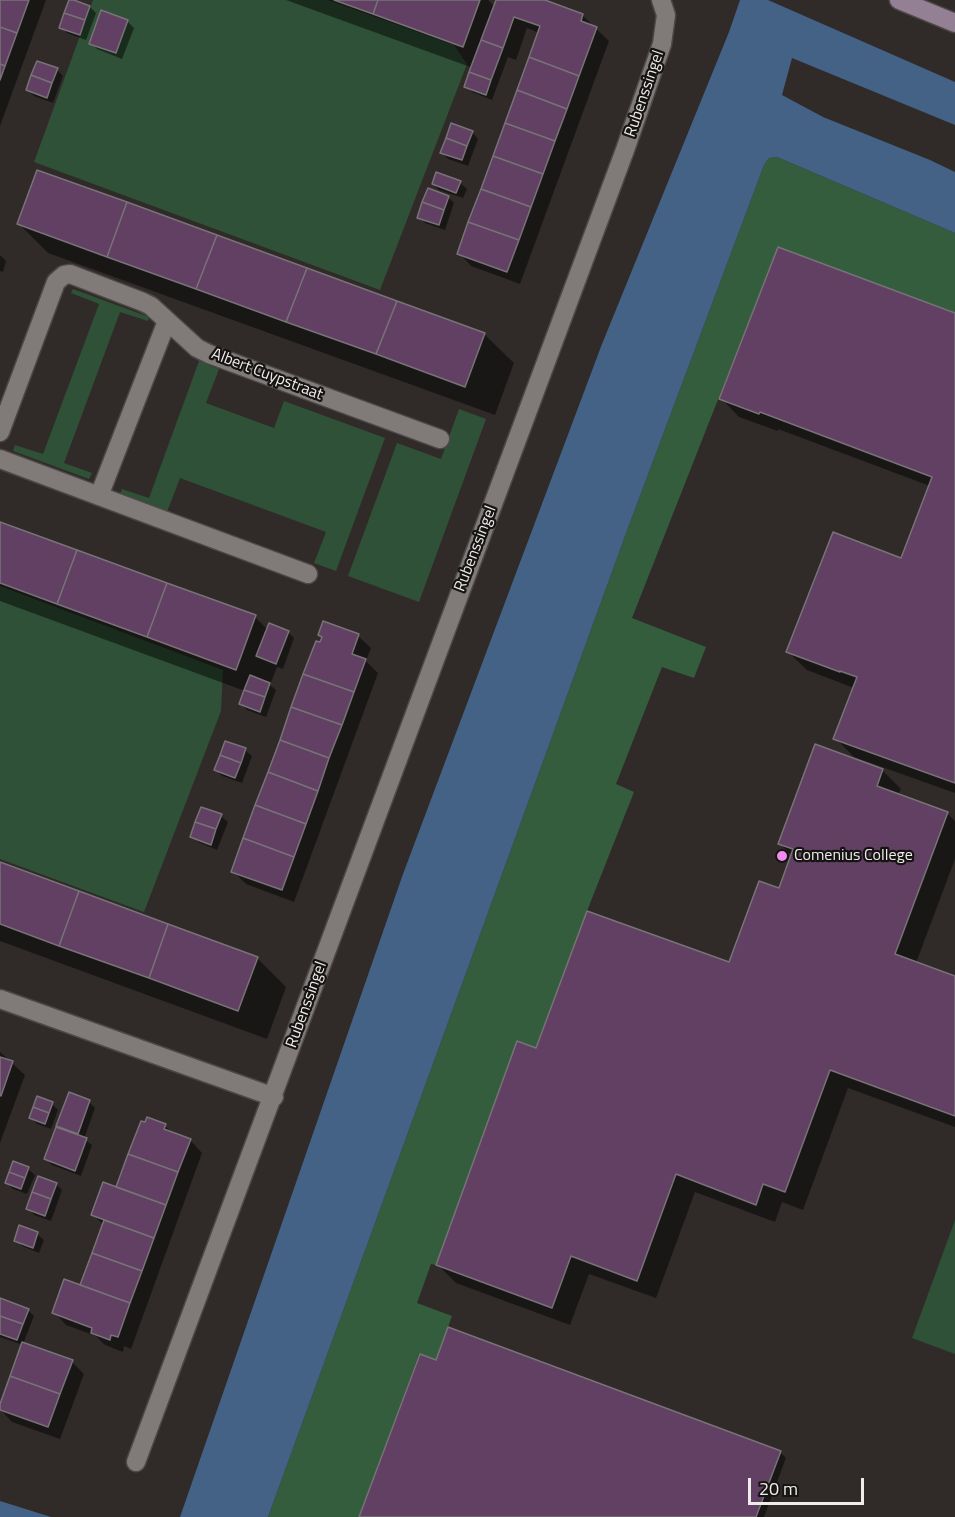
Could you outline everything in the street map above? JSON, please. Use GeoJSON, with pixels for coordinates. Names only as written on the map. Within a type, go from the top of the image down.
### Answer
{"type":"FeatureCollection","features":[{"type":"Feature","properties":{"kind":"street","name":"Rubenssingel"},"geometry":{"type":"LineString","coordinates":[[136,1462],[274,1097],[625,150],[662,44],[666,15],[661,0]]}},
{"type":"Feature","properties":{"kind":"street"},"geometry":{"type":"LineString","coordinates":[[899,0],[922,4],[955,23]]}},
{"type":"Feature","properties":{"kind":"street","name":"Albert Cuypstraat"},"geometry":{"type":"LineString","coordinates":[[0,432],[56,282],[64,275],[70,274],[151,306],[197,348],[209,354],[440,439]]}},
{"type":"Feature","properties":{"kind":"street"},"geometry":{"type":"LineString","coordinates":[[99,496],[167,321]]}},
{"type":"Feature","properties":{"kind":"street"},"geometry":{"type":"LineString","coordinates":[[0,459],[308,574]]}},
{"type":"Feature","properties":{"kind":"street"},"geometry":{"type":"LineString","coordinates":[[0,999],[274,1097]]}},
{"type":"Feature","properties":{"kind":"green space"},"geometry":{"type":"Polygon","coordinates":[[[93,0],[328,0],[454,45],[467,64],[380,290],[34,162],[93,0]]]}},
{"type":"Feature","properties":{"kind":"green space"},"geometry":{"type":"Polygon","coordinates":[[[777,157],[955,233],[955,313],[778,247],[632,618],[706,647],[694,678],[662,667],[616,784],[634,792],[536,1048],[517,1041],[436,1265],[431,1264],[417,1303],[452,1316],[436,1360],[419,1354],[359,1517],[268,1517],[628,528],[764,165],[769,158],[777,157]]]}},
{"type":"Feature","properties":{"kind":"green space"},"geometry":{"type":"Polygon","coordinates":[[[73,289],[149,317],[148,321],[120,312],[64,463],[92,473],[89,479],[13,451],[15,445],[43,454],[99,304],[71,293],[73,289]]]}},
{"type":"Feature","properties":{"kind":"green space"},"geometry":{"type":"Polygon","coordinates":[[[199,361],[219,369],[206,403],[274,428],[284,401],[385,438],[336,571],[314,563],[326,532],[180,478],[167,512],[120,494],[122,489],[149,498],[199,361]]]}},
{"type":"Feature","properties":{"kind":"green space"},"geometry":{"type":"Polygon","coordinates":[[[459,409],[486,419],[419,602],[348,576],[397,443],[441,459],[459,409]]]}},
{"type":"Feature","properties":{"kind":"green space"},"geometry":{"type":"Polygon","coordinates":[[[0,586],[223,670],[221,711],[144,912],[0,859],[0,586]]]}},
{"type":"Feature","properties":{"kind":"green space"},"geometry":{"type":"Polygon","coordinates":[[[955,1220],[955,1354],[912,1338],[955,1220]]]}},
{"type":"Feature","properties":{"kind":"water"},"geometry":{"type":"Polygon","coordinates":[[[740,0],[768,0],[955,82],[955,125],[792,58],[782,95],[823,117],[955,172],[955,233],[777,157],[769,158],[764,165],[628,528],[268,1517],[180,1517],[403,874],[602,344],[740,0]]]}},
{"type":"Feature","properties":{"kind":"water"},"geometry":{"type":"Polygon","coordinates":[[[0,1501],[51,1517],[0,1517],[0,1501]]]}},
{"type":"Feature","properties":{"kind":"building"},"geometry":{"type":"Polygon","coordinates":[[[0,0],[29,0],[17,33],[0,27],[0,0]]]}},
{"type":"Feature","properties":{"kind":"building"},"geometry":{"type":"Polygon","coordinates":[[[69,0],[90,6],[85,20],[64,13],[69,0]]]}},
{"type":"Feature","properties":{"kind":"building"},"geometry":{"type":"Polygon","coordinates":[[[334,0],[378,0],[373,14],[334,0]]]}},
{"type":"Feature","properties":{"kind":"building"},"geometry":{"type":"Polygon","coordinates":[[[378,0],[480,0],[463,47],[373,14],[378,0]]]}},
{"type":"Feature","properties":{"kind":"building"},"geometry":{"type":"Polygon","coordinates":[[[496,0],[545,0],[583,14],[581,21],[597,27],[579,76],[529,57],[540,26],[514,17],[503,48],[481,40],[496,0]]]}},
{"type":"Feature","properties":{"kind":"building"},"geometry":{"type":"Polygon","coordinates":[[[101,10],[128,20],[116,53],[89,44],[101,10]]]}},
{"type":"Feature","properties":{"kind":"building"},"geometry":{"type":"Polygon","coordinates":[[[64,13],[85,20],[80,35],[59,28],[64,13]]]}},
{"type":"Feature","properties":{"kind":"building"},"geometry":{"type":"Polygon","coordinates":[[[0,27],[17,33],[5,66],[0,64],[0,27]]]}},
{"type":"Feature","properties":{"kind":"building"},"geometry":{"type":"Polygon","coordinates":[[[481,40],[503,48],[491,80],[469,72],[481,40]]]}},
{"type":"Feature","properties":{"kind":"building"},"geometry":{"type":"Polygon","coordinates":[[[529,57],[579,76],[567,109],[517,90],[529,57]]]}},
{"type":"Feature","properties":{"kind":"building"},"geometry":{"type":"Polygon","coordinates":[[[37,61],[58,68],[52,83],[31,75],[37,61]]]}},
{"type":"Feature","properties":{"kind":"building"},"geometry":{"type":"Polygon","coordinates":[[[0,64],[5,66],[0,80],[0,64]]]}},
{"type":"Feature","properties":{"kind":"building"},"geometry":{"type":"Polygon","coordinates":[[[469,72],[491,80],[486,95],[464,87],[469,72]]]}},
{"type":"Feature","properties":{"kind":"building"},"geometry":{"type":"Polygon","coordinates":[[[31,75],[52,83],[47,98],[26,90],[31,75]]]}},
{"type":"Feature","properties":{"kind":"building"},"geometry":{"type":"Polygon","coordinates":[[[517,90],[567,109],[555,141],[505,123],[517,90]]]}},
{"type":"Feature","properties":{"kind":"building"},"geometry":{"type":"Polygon","coordinates":[[[451,123],[473,131],[467,146],[446,138],[451,123]]]}},
{"type":"Feature","properties":{"kind":"building"},"geometry":{"type":"Polygon","coordinates":[[[505,123],[555,141],[543,174],[493,156],[505,123]]]}},
{"type":"Feature","properties":{"kind":"building"},"geometry":{"type":"Polygon","coordinates":[[[446,138],[467,146],[462,160],[440,153],[446,138]]]}},
{"type":"Feature","properties":{"kind":"building"},"geometry":{"type":"Polygon","coordinates":[[[493,156],[543,174],[531,207],[481,189],[493,156]]]}},
{"type":"Feature","properties":{"kind":"building"},"geometry":{"type":"Polygon","coordinates":[[[37,170],[127,202],[107,257],[17,224],[37,170]]]}},
{"type":"Feature","properties":{"kind":"building"},"geometry":{"type":"Polygon","coordinates":[[[436,172],[461,181],[456,193],[432,184],[436,172]]]}},
{"type":"Feature","properties":{"kind":"building"},"geometry":{"type":"Polygon","coordinates":[[[428,188],[449,196],[444,210],[422,202],[428,188]]]}},
{"type":"Feature","properties":{"kind":"building"},"geometry":{"type":"Polygon","coordinates":[[[481,189],[531,207],[519,240],[468,222],[481,189]]]}},
{"type":"Feature","properties":{"kind":"building"},"geometry":{"type":"Polygon","coordinates":[[[127,202],[217,235],[196,289],[107,257],[127,202]]]}},
{"type":"Feature","properties":{"kind":"building"},"geometry":{"type":"Polygon","coordinates":[[[422,202],[444,210],[439,225],[417,218],[422,202]]]}},
{"type":"Feature","properties":{"kind":"building"},"geometry":{"type":"Polygon","coordinates":[[[468,222],[519,240],[507,272],[457,254],[468,222]]]}},
{"type":"Feature","properties":{"kind":"building"},"geometry":{"type":"Polygon","coordinates":[[[217,235],[307,268],[286,322],[196,289],[217,235]]]}},
{"type":"Feature","properties":{"kind":"building"},"geometry":{"type":"Polygon","coordinates":[[[778,247],[955,313],[955,783],[833,739],[857,677],[786,652],[833,532],[901,558],[932,477],[760,412],[759,414],[719,399],[778,247]]]}},
{"type":"Feature","properties":{"kind":"building"},"geometry":{"type":"Polygon","coordinates":[[[307,268],[397,301],[376,354],[286,322],[307,268]]]}},
{"type":"Feature","properties":{"kind":"building"},"geometry":{"type":"Polygon","coordinates":[[[397,301],[485,333],[465,387],[376,354],[397,301]]]}},
{"type":"Feature","properties":{"kind":"building"},"geometry":{"type":"Polygon","coordinates":[[[0,522],[77,550],[57,604],[0,583],[0,522]]]}},
{"type":"Feature","properties":{"kind":"building"},"geometry":{"type":"Polygon","coordinates":[[[77,550],[167,583],[147,637],[57,604],[77,550]]]}},
{"type":"Feature","properties":{"kind":"building"},"geometry":{"type":"Polygon","coordinates":[[[167,583],[256,615],[236,670],[147,637],[167,583]]]}},
{"type":"Feature","properties":{"kind":"building"},"geometry":{"type":"Polygon","coordinates":[[[323,621],[359,634],[352,654],[366,659],[354,692],[303,674],[316,641],[320,642],[322,637],[318,635],[323,621]]]}},
{"type":"Feature","properties":{"kind":"building"},"geometry":{"type":"Polygon","coordinates":[[[269,623],[289,631],[276,664],[256,656],[269,623]]]}},
{"type":"Feature","properties":{"kind":"building"},"geometry":{"type":"Polygon","coordinates":[[[303,674],[354,692],[342,725],[291,707],[303,674]]]}},
{"type":"Feature","properties":{"kind":"building"},"geometry":{"type":"Polygon","coordinates":[[[250,675],[270,683],[265,697],[244,690],[250,675]]]}},
{"type":"Feature","properties":{"kind":"building"},"geometry":{"type":"Polygon","coordinates":[[[244,690],[265,697],[260,712],[239,704],[244,690]]]}},
{"type":"Feature","properties":{"kind":"building"},"geometry":{"type":"Polygon","coordinates":[[[291,707],[342,725],[329,758],[280,740],[291,707]]]}},
{"type":"Feature","properties":{"kind":"building"},"geometry":{"type":"Polygon","coordinates":[[[280,740],[329,758],[318,791],[268,772],[280,740]]]}},
{"type":"Feature","properties":{"kind":"building"},"geometry":{"type":"Polygon","coordinates":[[[225,741],[246,748],[241,763],[220,755],[225,741]]]}},
{"type":"Feature","properties":{"kind":"building"},"geometry":{"type":"Polygon","coordinates":[[[815,744],[883,769],[877,786],[948,812],[895,954],[955,976],[955,1116],[830,1070],[785,1192],[763,1184],[756,1205],[676,1174],[637,1281],[571,1256],[552,1308],[436,1265],[517,1041],[536,1048],[587,911],[729,962],[759,881],[779,888],[793,849],[778,844],[815,744]]]}},
{"type":"Feature","properties":{"kind":"building"},"geometry":{"type":"Polygon","coordinates":[[[220,755],[241,763],[235,778],[214,770],[220,755]]]}},
{"type":"Feature","properties":{"kind":"building"},"geometry":{"type":"Polygon","coordinates":[[[268,772],[318,791],[306,824],[255,805],[268,772]]]}},
{"type":"Feature","properties":{"kind":"building"},"geometry":{"type":"Polygon","coordinates":[[[255,805],[306,824],[294,857],[243,838],[255,805]]]}},
{"type":"Feature","properties":{"kind":"building"},"geometry":{"type":"Polygon","coordinates":[[[201,807],[222,814],[216,829],[195,822],[201,807]]]}},
{"type":"Feature","properties":{"kind":"building"},"geometry":{"type":"Polygon","coordinates":[[[195,822],[216,829],[211,845],[190,837],[195,822]]]}},
{"type":"Feature","properties":{"kind":"building"},"geometry":{"type":"Polygon","coordinates":[[[243,838],[294,857],[282,890],[231,872],[243,838]]]}},
{"type":"Feature","properties":{"kind":"building"},"geometry":{"type":"Polygon","coordinates":[[[0,862],[79,891],[59,946],[0,924],[0,862]]]}},
{"type":"Feature","properties":{"kind":"building"},"geometry":{"type":"Polygon","coordinates":[[[79,891],[168,924],[149,978],[59,946],[79,891]]]}},
{"type":"Feature","properties":{"kind":"building"},"geometry":{"type":"Polygon","coordinates":[[[168,924],[258,957],[238,1011],[149,978],[168,924]]]}},
{"type":"Feature","properties":{"kind":"building"},"geometry":{"type":"Polygon","coordinates":[[[0,1057],[13,1061],[1,1096],[0,1095],[0,1057]]]}},
{"type":"Feature","properties":{"kind":"building"},"geometry":{"type":"Polygon","coordinates":[[[69,1092],[90,1100],[78,1134],[56,1126],[69,1092]]]}},
{"type":"Feature","properties":{"kind":"building"},"geometry":{"type":"Polygon","coordinates":[[[37,1096],[53,1102],[49,1113],[33,1107],[37,1096]]]}},
{"type":"Feature","properties":{"kind":"building"},"geometry":{"type":"Polygon","coordinates":[[[33,1107],[49,1113],[45,1124],[29,1118],[33,1107]]]}},
{"type":"Feature","properties":{"kind":"building"},"geometry":{"type":"Polygon","coordinates":[[[147,1117],[166,1124],[164,1129],[191,1139],[178,1172],[128,1154],[141,1121],[145,1122],[147,1117]]]}},
{"type":"Feature","properties":{"kind":"building"},"geometry":{"type":"Polygon","coordinates":[[[56,1127],[87,1138],[75,1171],[44,1159],[56,1127]]]}},
{"type":"Feature","properties":{"kind":"building"},"geometry":{"type":"Polygon","coordinates":[[[128,1154],[178,1172],[166,1205],[116,1187],[128,1154]]]}},
{"type":"Feature","properties":{"kind":"building"},"geometry":{"type":"Polygon","coordinates":[[[13,1161],[29,1167],[25,1178],[9,1172],[13,1161]]]}},
{"type":"Feature","properties":{"kind":"building"},"geometry":{"type":"Polygon","coordinates":[[[9,1172],[25,1178],[21,1189],[5,1183],[9,1172]]]}},
{"type":"Feature","properties":{"kind":"building"},"geometry":{"type":"Polygon","coordinates":[[[38,1176],[57,1183],[51,1199],[32,1192],[38,1176]]]}},
{"type":"Feature","properties":{"kind":"building"},"geometry":{"type":"Polygon","coordinates":[[[103,1182],[166,1205],[154,1238],[91,1215],[103,1182]]]}},
{"type":"Feature","properties":{"kind":"building"},"geometry":{"type":"Polygon","coordinates":[[[32,1192],[51,1199],[45,1216],[26,1209],[32,1192]]]}},
{"type":"Feature","properties":{"kind":"building"},"geometry":{"type":"Polygon","coordinates":[[[104,1220],[154,1238],[142,1271],[92,1253],[104,1220]]]}},
{"type":"Feature","properties":{"kind":"building"},"geometry":{"type":"Polygon","coordinates":[[[19,1225],[38,1232],[33,1248],[14,1241],[19,1225]]]}},
{"type":"Feature","properties":{"kind":"building"},"geometry":{"type":"Polygon","coordinates":[[[92,1253],[142,1271],[130,1303],[80,1285],[92,1253]]]}},
{"type":"Feature","properties":{"kind":"building"},"geometry":{"type":"Polygon","coordinates":[[[64,1279],[130,1303],[118,1337],[111,1335],[110,1340],[91,1333],[92,1328],[52,1313],[64,1279]]]}},
{"type":"Feature","properties":{"kind":"building"},"geometry":{"type":"Polygon","coordinates":[[[0,1298],[29,1309],[23,1324],[0,1316],[0,1298]]]}},
{"type":"Feature","properties":{"kind":"building"},"geometry":{"type":"Polygon","coordinates":[[[0,1316],[23,1324],[17,1340],[0,1334],[0,1316]]]}},
{"type":"Feature","properties":{"kind":"building"},"geometry":{"type":"Polygon","coordinates":[[[448,1327],[781,1451],[756,1517],[359,1517],[420,1354],[436,1360],[448,1327]]]}},
{"type":"Feature","properties":{"kind":"building"},"geometry":{"type":"Polygon","coordinates":[[[22,1342],[73,1360],[60,1394],[10,1376],[22,1342]]]}},
{"type":"Feature","properties":{"kind":"building"},"geometry":{"type":"Polygon","coordinates":[[[10,1376],[60,1394],[48,1427],[0,1410],[10,1376]]]}},
{"type":"Feature","properties":{"kind":"place","name":"Comenius College"},"geometry":{"type":"Point","coordinates":[782,856]}}]}
